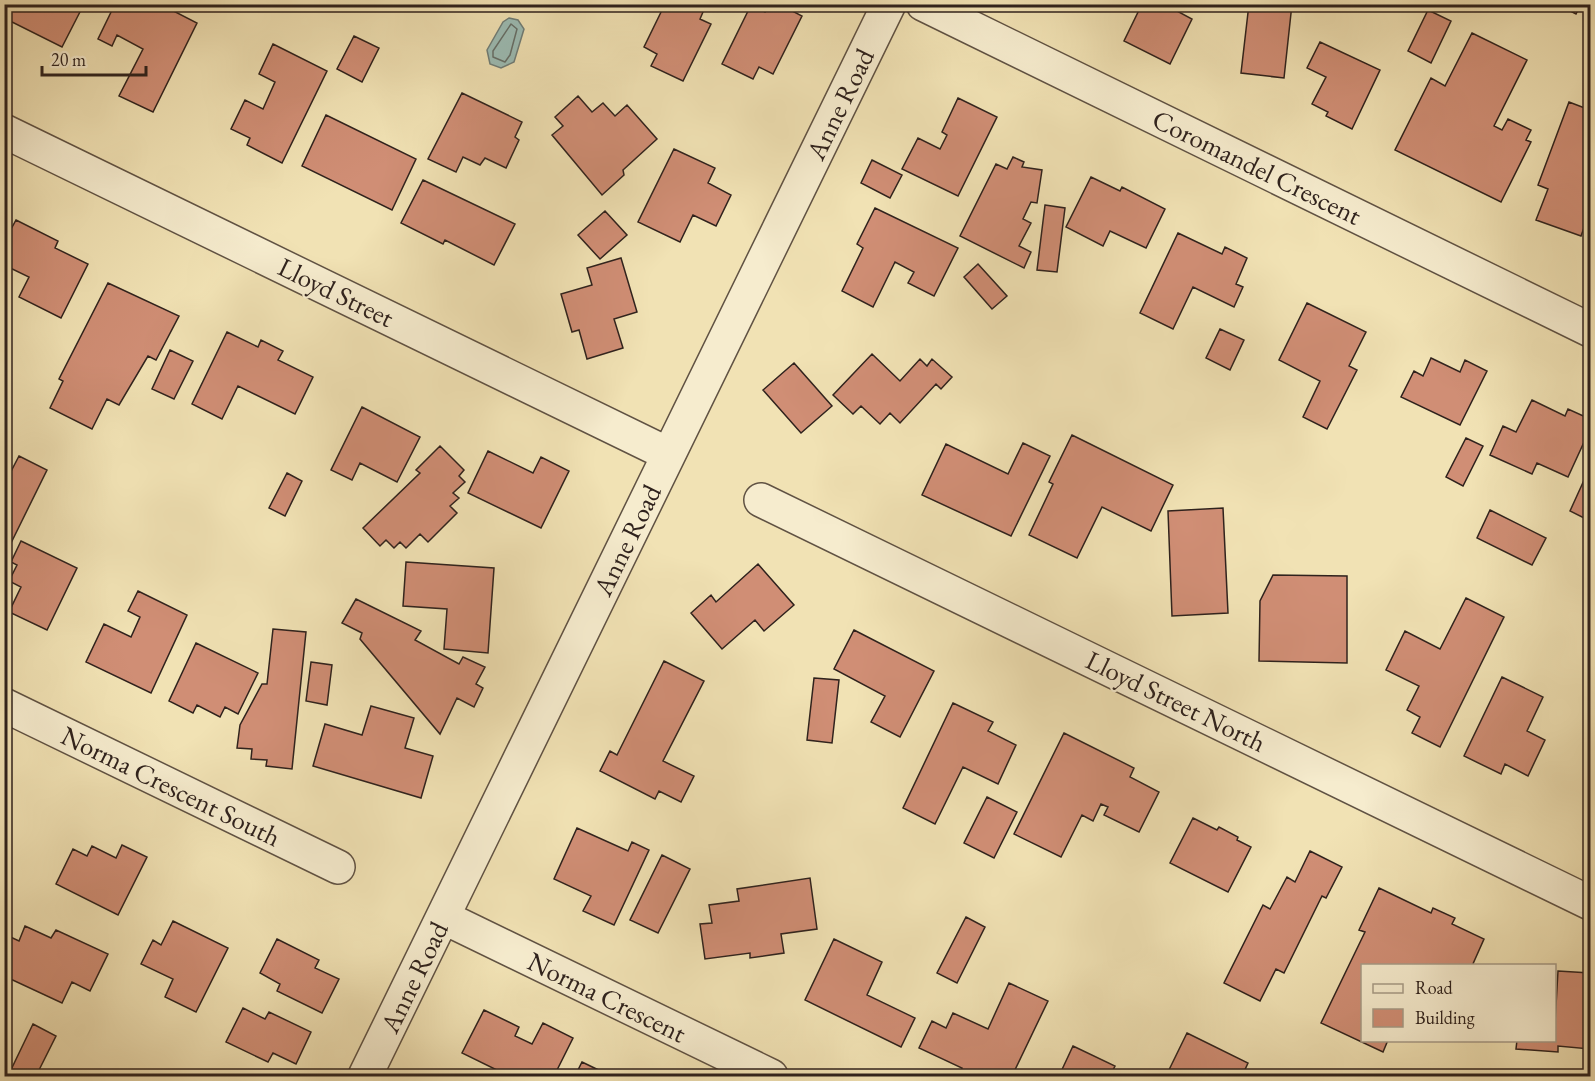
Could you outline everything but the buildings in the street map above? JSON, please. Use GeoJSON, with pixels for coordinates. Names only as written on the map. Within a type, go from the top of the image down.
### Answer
{"type":"FeatureCollection","features":[{"type":"Feature","properties":{"kind":"street","name":"Anne Road"},"geometry":{"type":"LineString","coordinates":[[365,1077],[889,4]]}},
{"type":"Feature","properties":{"kind":"street","name":"Coromandel Crescent"},"geometry":{"type":"LineString","coordinates":[[923,4],[1590,330]]}},
{"type":"Feature","properties":{"kind":"street","name":"Lloyd Street"},"geometry":{"type":"LineString","coordinates":[[4,130],[668,454]]}},
{"type":"Feature","properties":{"kind":"street","name":"Lloyd Street North"},"geometry":{"type":"LineString","coordinates":[[761,500],[1590,903]]}},
{"type":"Feature","properties":{"kind":"street","name":"Norma Crescent South"},"geometry":{"type":"LineString","coordinates":[[4,705],[338,867]]}},
{"type":"Feature","properties":{"kind":"street","name":"Norma Crescent"},"geometry":{"type":"LineString","coordinates":[[443,917],[771,1077]]}},
{"type":"Feature","properties":{"kind":"water"},"geometry":{"type":"Polygon","coordinates":[[[509,18],[518,20],[524,29],[514,62],[501,68],[490,64],[487,50],[503,22],[509,18]]]}}]}
